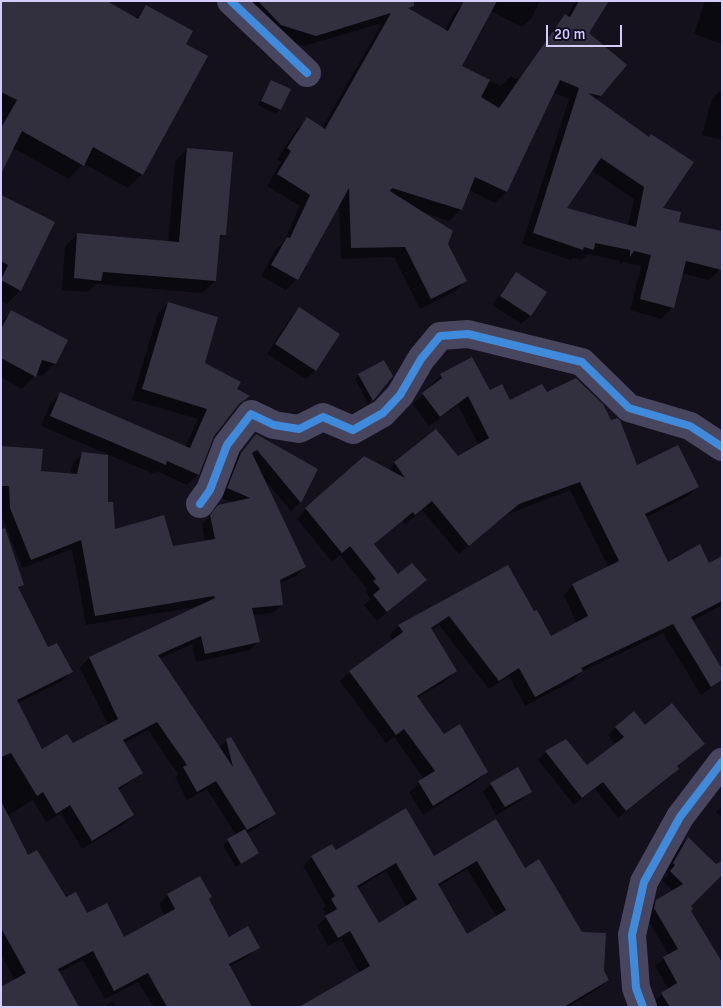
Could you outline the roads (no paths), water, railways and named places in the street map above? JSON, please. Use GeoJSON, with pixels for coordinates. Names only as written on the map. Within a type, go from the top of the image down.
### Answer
{"type":"FeatureCollection","features":[{"type":"Feature","properties":{"kind":"street"},"geometry":{"type":"LineString","coordinates":[[231,1],[307,73]]}},
{"type":"Feature","properties":{"kind":"street"},"geometry":{"type":"LineString","coordinates":[[200,504],[210,490],[227,445],[251,414],[274,425],[299,429],[323,417],[353,430],[383,413],[394,401],[440,336],[468,334],[582,362],[629,408],[690,426],[722,446]]}},
{"type":"Feature","properties":{"kind":"street"},"geometry":{"type":"LineString","coordinates":[[643,1007],[636,988],[632,936],[644,882],[680,817],[722,762]]}}]}
